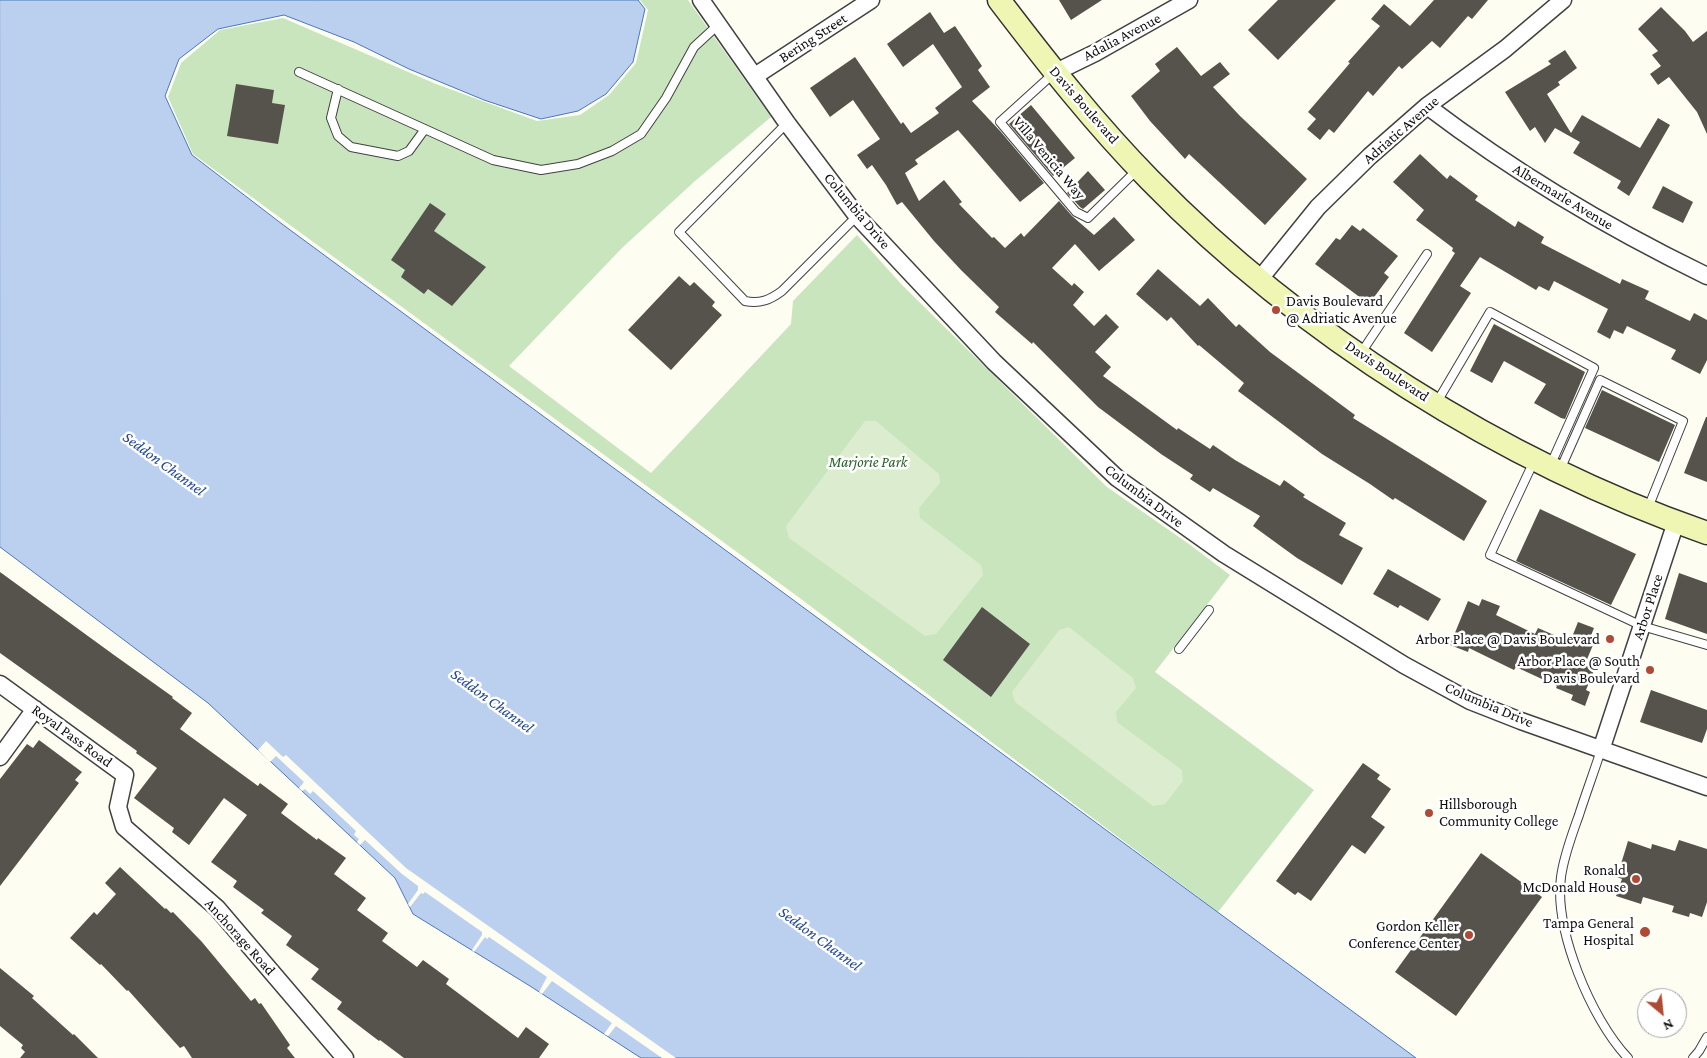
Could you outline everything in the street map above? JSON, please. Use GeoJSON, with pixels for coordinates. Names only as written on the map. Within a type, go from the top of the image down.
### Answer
{"type":"FeatureCollection","features":[{"type":"Feature","properties":{"kind":"street","name":"Columbia Drive"},"geometry":{"type":"LineString","coordinates":[[701,0],[787,123],[857,216],[994,362],[1124,484],[1224,554],[1313,610],[1404,665],[1470,701],[1707,787]]}},
{"type":"Feature","properties":{"kind":"street","name":"Davis Boulevard"},"geometry":{"type":"LineString","coordinates":[[999,0],[1054,73],[1139,168],[1204,232],[1259,280],[1360,354],[1436,404],[1548,466],[1647,510],[1707,533]]}},
{"type":"Feature","properties":{"kind":"street","name":"Adriatic Avenue"},"geometry":{"type":"LineString","coordinates":[[1259,280],[1318,208],[1370,156],[1427,106],[1505,49],[1563,0]]}},
{"type":"Feature","properties":{"kind":"street","name":"Adalia Avenue"},"geometry":{"type":"LineString","coordinates":[[1054,73],[1095,53],[1183,2]]}},
{"type":"Feature","properties":{"kind":"street","name":"Bering Street"},"geometry":{"type":"LineString","coordinates":[[755,76],[860,3]]}},
{"type":"Feature","properties":{"kind":"street","name":"Albermarle Avenue"},"geometry":{"type":"LineString","coordinates":[[1427,106],[1510,166],[1574,205],[1652,249],[1707,276]]}},
{"type":"Feature","properties":{"kind":"street","name":"Arbor Place"},"geometry":{"type":"LineString","coordinates":[[1601,750],[1676,522]]}},
{"type":"Feature","properties":{"kind":"street","name":"Royal Pass Road"},"geometry":{"type":"LineString","coordinates":[[0,684],[124,775],[118,807],[124,827]]}},
{"type":"Feature","properties":{"kind":"street"},"geometry":{"type":"LineString","coordinates":[[0,757],[35,709]]}},
{"type":"Feature","properties":{"kind":"street","name":"Anchorage Road"},"geometry":{"type":"LineString","coordinates":[[124,827],[217,908],[345,1058]]}},
{"type":"Feature","properties":{"kind":"lane"},"geometry":{"type":"LineString","coordinates":[[299,72],[493,160],[541,170],[578,164],[612,151],[641,134],[666,98],[694,47],[719,24]]}},
{"type":"Feature","properties":{"kind":"lane","name":"Villa Venicia Way"},"geometry":{"type":"LineString","coordinates":[[1054,73],[1000,122],[1076,212],[1088,218],[1139,168]]}},
{"type":"Feature","properties":{"kind":"lane"},"geometry":{"type":"LineString","coordinates":[[338,89],[331,118],[338,136],[352,146],[398,156],[410,150],[425,129]]}},
{"type":"Feature","properties":{"kind":"lane"},"geometry":{"type":"LineString","coordinates":[[787,123],[679,232],[745,302],[755,303],[770,299],[782,291],[857,216]]}},
{"type":"Feature","properties":{"kind":"lane"},"geometry":{"type":"LineString","coordinates":[[1360,354],[1427,254]]}},
{"type":"Feature","properties":{"kind":"lane"},"geometry":{"type":"LineString","coordinates":[[1436,404],[1490,312],[1585,363],[1594,368],[1548,466]]}},
{"type":"Feature","properties":{"kind":"lane"},"geometry":{"type":"LineString","coordinates":[[1647,510],[1683,421],[1600,380],[1548,466],[1490,554],[1642,626],[1707,645]]}},
{"type":"Feature","properties":{"kind":"lane"},"geometry":{"type":"LineString","coordinates":[[1179,649],[1209,610]]}},
{"type":"Feature","properties":{"kind":"lane"},"geometry":{"type":"LineString","coordinates":[[1601,750],[1568,846],[1561,876],[1560,895],[1576,967],[1584,987],[1601,1022],[1611,1038],[1628,1058]]}},
{"type":"Feature","properties":{"kind":"lane"},"geometry":{"type":"LineString","coordinates":[[1693,1058],[1699,1052],[1707,1037]]}},
{"type":"Feature","properties":{"kind":"green space","name":"Marjorie Park"},"geometry":{"type":"Polygon","coordinates":[[[640,0],[688,0],[771,117],[695,181],[622,248],[509,366],[651,473],[791,324],[793,301],[857,235],[902,285],[1107,487],[1230,575],[1155,672],[1314,790],[1218,912],[797,596],[193,154],[168,97],[181,63],[220,30],[283,18],[436,84],[537,121],[580,115],[609,95],[636,63],[648,10],[640,0]]]}},
{"type":"Feature","properties":{"kind":"green space"},"geometry":{"type":"Polygon","coordinates":[[[865,421],[876,421],[939,474],[940,483],[919,508],[920,518],[981,565],[983,575],[936,634],[925,636],[789,538],[786,526],[865,421]]]}},
{"type":"Feature","properties":{"kind":"green space"},"geometry":{"type":"Polygon","coordinates":[[[1069,627],[1133,678],[1136,688],[1116,712],[1117,722],[1182,770],[1183,781],[1165,804],[1153,806],[1015,702],[1012,692],[1059,630],[1069,627]]]}},
{"type":"Feature","properties":{"kind":"water","name":"Seddon Channel"},"geometry":{"type":"Polygon","coordinates":[[[0,0],[638,0],[645,9],[633,62],[606,94],[578,111],[541,119],[484,100],[409,69],[354,42],[284,15],[218,29],[179,59],[165,96],[192,155],[282,224],[1416,1058],[641,1058],[530,986],[413,914],[395,878],[208,703],[0,547],[0,0]]]}},
{"type":"Feature","properties":{"kind":"pier"},"geometry":{"type":"Polygon","coordinates":[[[266,741],[283,757],[286,755],[406,868],[676,1058],[662,1058],[616,1026],[608,1036],[604,1034],[612,1023],[552,981],[542,994],[539,992],[547,977],[489,937],[487,939],[485,937],[474,952],[472,950],[482,932],[425,892],[421,893],[410,907],[408,904],[418,890],[418,886],[365,840],[360,845],[357,842],[359,839],[354,835],[356,831],[313,791],[310,794],[305,789],[302,791],[299,788],[304,782],[276,756],[270,762],[258,750],[266,741]]]}},
{"type":"Feature","properties":{"kind":"building"},"geometry":{"type":"Polygon","coordinates":[[[1059,0],[1102,0],[1071,20],[1059,0]]]}},
{"type":"Feature","properties":{"kind":"building"},"geometry":{"type":"Polygon","coordinates":[[[1278,0],[1336,0],[1278,60],[1248,30],[1278,0]]]}},
{"type":"Feature","properties":{"kind":"building"},"geometry":{"type":"Polygon","coordinates":[[[1434,0],[1488,0],[1472,19],[1468,16],[1440,48],[1432,41],[1402,69],[1399,66],[1373,96],[1368,91],[1334,133],[1329,129],[1320,140],[1307,129],[1316,119],[1308,112],[1380,26],[1371,19],[1384,4],[1410,26],[1434,0]]]}},
{"type":"Feature","properties":{"kind":"building"},"geometry":{"type":"Polygon","coordinates":[[[1661,7],[1685,31],[1693,42],[1707,31],[1707,134],[1697,112],[1669,77],[1658,85],[1650,74],[1661,66],[1652,55],[1658,51],[1638,29],[1661,7]]]}},
{"type":"Feature","properties":{"kind":"building"},"geometry":{"type":"Polygon","coordinates":[[[930,12],[944,33],[955,26],[982,66],[978,70],[990,87],[972,101],[1044,183],[1020,202],[958,130],[915,160],[918,164],[905,173],[919,201],[944,180],[962,202],[959,204],[992,238],[994,237],[1005,248],[1021,233],[1024,237],[1059,201],[1072,216],[1094,235],[1114,217],[1135,240],[1099,271],[1075,244],[1052,268],[1072,286],[1074,283],[1084,292],[1073,305],[1094,326],[1106,314],[1119,327],[1095,352],[1111,367],[1103,376],[1177,430],[1178,428],[1210,449],[1213,445],[1280,486],[1284,480],[1305,495],[1303,497],[1346,523],[1339,535],[1363,548],[1342,585],[1297,558],[1253,526],[1260,516],[1213,488],[1210,492],[1190,479],[1193,475],[1161,454],[1098,407],[1033,342],[1032,344],[995,312],[999,307],[934,241],[902,202],[897,205],[872,165],[867,169],[857,155],[880,139],[853,100],[830,117],[810,88],[855,57],[901,124],[903,122],[911,133],[939,113],[935,108],[962,87],[933,44],[903,67],[887,44],[930,12]]]}},
{"type":"Feature","properties":{"kind":"building"},"geometry":{"type":"Polygon","coordinates":[[[1177,47],[1201,76],[1220,62],[1230,74],[1213,87],[1240,116],[1307,179],[1265,225],[1189,154],[1185,159],[1150,121],[1131,96],[1160,71],[1155,64],[1177,47]]]}},
{"type":"Feature","properties":{"kind":"building"},"geometry":{"type":"Polygon","coordinates":[[[1565,50],[1577,68],[1558,82],[1560,85],[1547,94],[1571,133],[1582,115],[1640,148],[1658,118],[1670,125],[1629,196],[1617,188],[1621,181],[1573,153],[1580,142],[1555,128],[1545,143],[1535,127],[1530,131],[1505,92],[1551,64],[1548,61],[1565,50]]]}},
{"type":"Feature","properties":{"kind":"building"},"geometry":{"type":"Polygon","coordinates":[[[236,84],[274,90],[272,103],[285,105],[278,144],[227,136],[236,84]]]}},
{"type":"Feature","properties":{"kind":"building"},"geometry":{"type":"Polygon","coordinates":[[[1031,105],[1075,158],[1053,176],[1009,124],[1031,105]]]}},
{"type":"Feature","properties":{"kind":"building"},"geometry":{"type":"Polygon","coordinates":[[[1420,154],[1447,179],[1450,175],[1478,196],[1475,200],[1515,227],[1518,221],[1544,237],[1541,243],[1620,284],[1622,279],[1649,291],[1645,299],[1690,321],[1694,313],[1707,320],[1707,360],[1700,374],[1671,359],[1676,350],[1627,326],[1623,334],[1614,330],[1610,339],[1597,332],[1608,309],[1554,281],[1549,291],[1539,286],[1536,290],[1480,257],[1460,286],[1471,293],[1432,352],[1404,333],[1455,253],[1452,251],[1453,248],[1416,220],[1424,210],[1393,182],[1420,154]]]}},
{"type":"Feature","properties":{"kind":"building"},"geometry":{"type":"Polygon","coordinates":[[[1088,171],[1105,190],[1083,209],[1067,193],[1088,171]]]}},
{"type":"Feature","properties":{"kind":"building"},"geometry":{"type":"Polygon","coordinates":[[[1663,186],[1693,202],[1683,223],[1652,208],[1663,186]]]}},
{"type":"Feature","properties":{"kind":"building"},"geometry":{"type":"Polygon","coordinates":[[[430,203],[446,214],[434,231],[486,267],[452,306],[428,289],[424,294],[401,277],[405,270],[391,260],[430,203]]]}},
{"type":"Feature","properties":{"kind":"building"},"geometry":{"type":"Polygon","coordinates":[[[1352,225],[1360,231],[1363,228],[1398,256],[1384,273],[1389,277],[1369,304],[1315,264],[1336,238],[1340,240],[1352,225]]]}},
{"type":"Feature","properties":{"kind":"building"},"geometry":{"type":"Polygon","coordinates":[[[1158,269],[1200,306],[1208,298],[1236,327],[1239,324],[1270,352],[1355,415],[1353,418],[1487,501],[1464,541],[1395,498],[1393,500],[1322,454],[1238,391],[1244,383],[1198,346],[1171,317],[1167,321],[1136,294],[1158,269]]]}},
{"type":"Feature","properties":{"kind":"building"},"geometry":{"type":"Polygon","coordinates":[[[679,276],[690,286],[694,282],[715,302],[712,306],[722,315],[671,370],[628,330],[679,276]]]}},
{"type":"Feature","properties":{"kind":"building"},"geometry":{"type":"Polygon","coordinates":[[[1494,324],[1585,372],[1565,419],[1534,403],[1546,384],[1504,361],[1492,383],[1470,371],[1494,324]]]}},
{"type":"Feature","properties":{"kind":"building"},"geometry":{"type":"Polygon","coordinates":[[[1602,390],[1675,425],[1659,462],[1585,428],[1602,390]]]}},
{"type":"Feature","properties":{"kind":"building"},"geometry":{"type":"Polygon","coordinates":[[[1707,417],[1707,482],[1684,473],[1707,417]]]}},
{"type":"Feature","properties":{"kind":"building"},"geometry":{"type":"Polygon","coordinates":[[[1540,509],[1636,554],[1611,605],[1516,561],[1540,509]]]}},
{"type":"Feature","properties":{"kind":"building"},"geometry":{"type":"Polygon","coordinates":[[[1388,569],[1441,599],[1428,621],[1400,605],[1398,608],[1373,594],[1388,569]]]}},
{"type":"Feature","properties":{"kind":"building"},"geometry":{"type":"Polygon","coordinates":[[[0,572],[173,697],[192,713],[180,729],[258,786],[260,783],[288,804],[281,813],[317,840],[318,838],[346,858],[334,874],[366,898],[357,910],[388,933],[382,941],[417,967],[423,960],[449,979],[446,984],[518,1038],[526,1027],[549,1044],[539,1058],[404,1058],[337,1009],[342,1002],[311,979],[319,969],[286,945],[292,936],[261,913],[264,910],[233,887],[237,881],[211,862],[247,815],[224,798],[189,845],[172,832],[174,828],[134,798],[157,768],[136,753],[137,751],[0,653],[0,572]]]}},
{"type":"Feature","properties":{"kind":"building"},"geometry":{"type":"Polygon","coordinates":[[[1679,573],[1707,583],[1707,634],[1665,619],[1679,573]]]}},
{"type":"Feature","properties":{"kind":"building"},"geometry":{"type":"Polygon","coordinates":[[[1482,599],[1500,606],[1496,615],[1535,634],[1538,628],[1570,642],[1578,622],[1594,628],[1588,643],[1593,645],[1585,664],[1595,668],[1586,690],[1590,692],[1585,706],[1571,700],[1573,695],[1516,667],[1514,670],[1469,648],[1468,652],[1450,645],[1468,601],[1479,606],[1482,599]]]}},
{"type":"Feature","properties":{"kind":"building"},"geometry":{"type":"Polygon","coordinates":[[[982,607],[1030,644],[991,697],[943,660],[982,607]]]}},
{"type":"Feature","properties":{"kind":"building"},"geometry":{"type":"Polygon","coordinates":[[[1651,690],[1707,710],[1707,729],[1702,743],[1640,722],[1651,690]]]}},
{"type":"Feature","properties":{"kind":"building"},"geometry":{"type":"Polygon","coordinates":[[[39,740],[82,772],[75,780],[79,783],[0,886],[0,779],[27,744],[33,748],[39,740]]]}},
{"type":"Feature","properties":{"kind":"building"},"geometry":{"type":"Polygon","coordinates":[[[1363,763],[1380,775],[1377,779],[1391,789],[1371,817],[1385,827],[1365,854],[1352,845],[1311,901],[1298,892],[1295,895],[1276,881],[1363,763]]]}},
{"type":"Feature","properties":{"kind":"building","name":"Ronald McDonald House"},"geometry":{"type":"Polygon","coordinates":[[[1679,840],[1707,849],[1707,902],[1702,917],[1690,913],[1689,917],[1672,912],[1674,906],[1643,897],[1641,904],[1616,896],[1622,879],[1617,877],[1628,841],[1651,849],[1652,844],[1675,851],[1679,840]]]}},
{"type":"Feature","properties":{"kind":"building","name":"Gordon Keller Conference Center"},"geometry":{"type":"Polygon","coordinates":[[[1481,853],[1542,897],[1456,1016],[1395,972],[1481,853]]]}},
{"type":"Feature","properties":{"kind":"building"},"geometry":{"type":"Polygon","coordinates":[[[120,867],[165,909],[171,913],[173,912],[202,942],[251,1001],[255,998],[259,1004],[261,1003],[290,1045],[287,1048],[295,1058],[192,1058],[184,1046],[180,1048],[128,990],[70,938],[94,912],[97,915],[116,894],[105,883],[120,867]]]}},
{"type":"Feature","properties":{"kind":"building"},"geometry":{"type":"Polygon","coordinates":[[[0,968],[34,996],[32,998],[74,1034],[98,1058],[20,1058],[25,1052],[21,1048],[23,1045],[0,1026],[0,968]]]}},
{"type":"Feature","properties":{"kind":"place","name":"Davis Boulevard @ Adriatic Avenue"},"geometry":{"type":"Point","coordinates":[1276,310]}},
{"type":"Feature","properties":{"kind":"place","name":"Arbor Place @ Davis Boulevard"},"geometry":{"type":"Point","coordinates":[1610,639]}},
{"type":"Feature","properties":{"kind":"place","name":"Arbor Place @ South Davis Boulevard"},"geometry":{"type":"Point","coordinates":[1650,670]}},
{"type":"Feature","properties":{"kind":"place","name":"Hillsborough Community College"},"geometry":{"type":"Point","coordinates":[1429,813]}},
{"type":"Feature","properties":{"kind":"place","name":"Ronald McDonald House"},"geometry":{"type":"Point","coordinates":[1636,879]}},
{"type":"Feature","properties":{"kind":"place","name":"Tampa General Hospital"},"geometry":{"type":"Point","coordinates":[1645,932]}},
{"type":"Feature","properties":{"kind":"place","name":"Gordon Keller Conference Center"},"geometry":{"type":"Point","coordinates":[1469,935]}}]}
